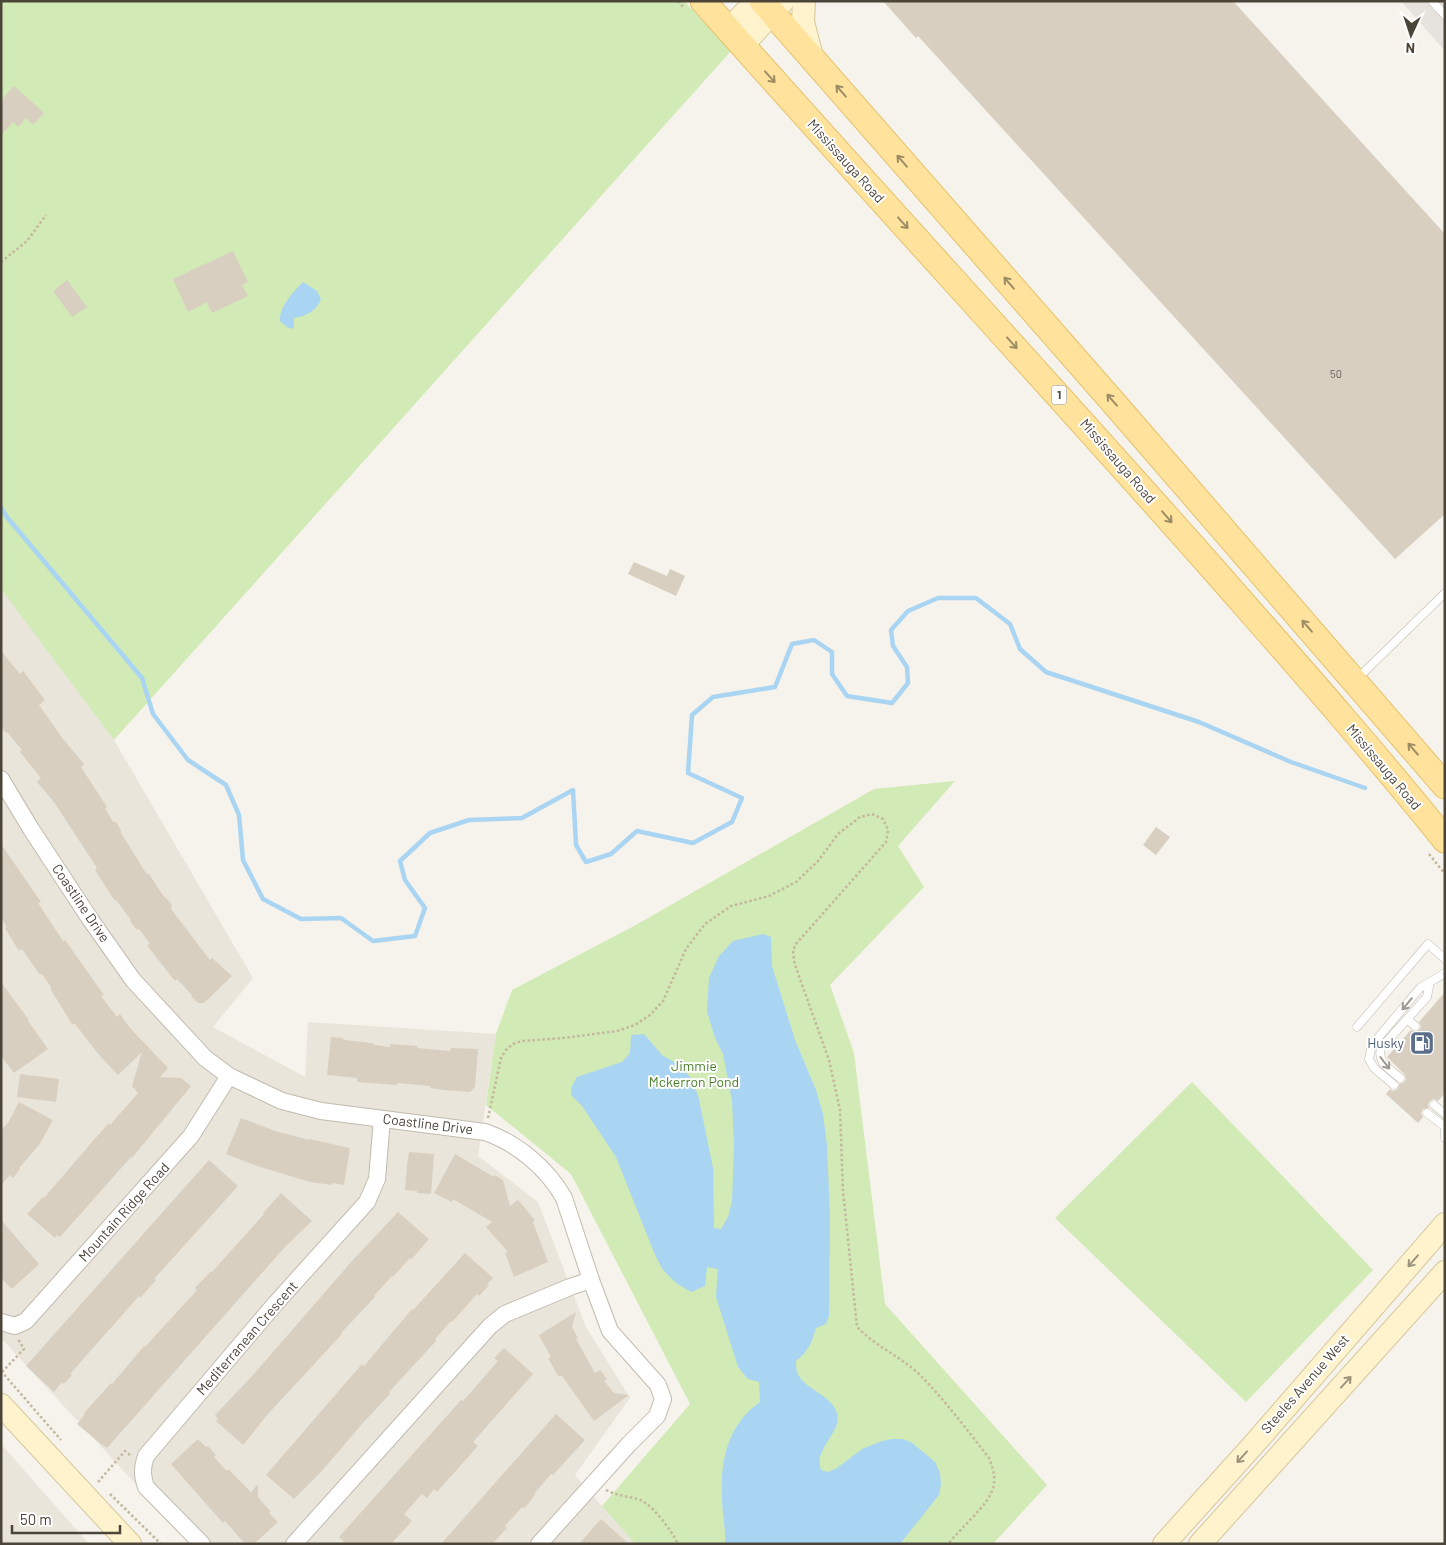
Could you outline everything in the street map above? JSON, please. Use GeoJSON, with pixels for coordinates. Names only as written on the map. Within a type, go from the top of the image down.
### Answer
{"type":"FeatureCollection","features":[{"type":"Feature","properties":{"kind":"main road","name":"Mississauga Road"},"geometry":{"type":"LineString","coordinates":[[703,1],[1088,427],[1300,668],[1445,840]]}},
{"type":"Feature","properties":{"kind":"main road"},"geometry":{"type":"LineString","coordinates":[[804,1],[803,22],[812,57]]}},
{"type":"Feature","properties":{"kind":"main road"},"geometry":{"type":"LineString","coordinates":[[735,38],[768,4],[1445,786]]}},
{"type":"Feature","properties":{"kind":"main road","name":"Steeles Avenue West"},"geometry":{"type":"LineString","coordinates":[[1164,1544],[1445,1224]]}},
{"type":"Feature","properties":{"kind":"main road","name":"Steeles Avenue West"},"geometry":{"type":"LineString","coordinates":[[1200,1544],[1445,1272]]}},
{"type":"Feature","properties":{"kind":"main road"},"geometry":{"type":"LineString","coordinates":[[1,1405],[130,1544]]}},
{"type":"Feature","properties":{"kind":"street","name":"Coastline Drive"},"geometry":{"type":"LineString","coordinates":[[1,778],[42,845],[133,980],[205,1058],[229,1076],[282,1101],[321,1111],[485,1132],[524,1151],[557,1185],[564,1198],[610,1331],[658,1385],[663,1400],[657,1416],[539,1544]]}},
{"type":"Feature","properties":{"kind":"street","name":"Mountain Ridge Road"},"geometry":{"type":"LineString","coordinates":[[5,1324],[15,1326],[26,1321],[192,1136],[229,1076]]}},
{"type":"Feature","properties":{"kind":"street","name":"Mediterranean Crescent"},"geometry":{"type":"LineString","coordinates":[[142,1466],[146,1456],[268,1311],[367,1202],[377,1179],[382,1118]]}},
{"type":"Feature","properties":{"kind":"street"},"geometry":{"type":"LineString","coordinates":[[294,1544],[490,1326],[505,1314],[561,1290],[591,1280]]}},
{"type":"Feature","properties":{"kind":"street"},"geometry":{"type":"LineString","coordinates":[[142,1466],[142,1476],[146,1487],[202,1544]]}},
{"type":"Feature","properties":{"kind":"lane"},"geometry":{"type":"LineString","coordinates":[[1432,1],[1445,15]]}},
{"type":"Feature","properties":{"kind":"lane"},"geometry":{"type":"LineString","coordinates":[[1354,681],[1445,593]]}},
{"type":"Feature","properties":{"kind":"lane"},"geometry":{"type":"LineString","coordinates":[[1357,1027],[1428,944],[1445,959]]}},
{"type":"Feature","properties":{"kind":"lane"},"geometry":{"type":"LineString","coordinates":[[1394,1085],[1374,1068],[1370,1059],[1372,1045],[1420,988],[1445,973]]}},
{"type":"Feature","properties":{"kind":"lane"},"geometry":{"type":"LineString","coordinates":[[1400,1078],[1382,1063],[1379,1055],[1381,1048],[1427,997],[1430,982]]}},
{"type":"Feature","properties":{"kind":"lane"},"geometry":{"type":"LineString","coordinates":[[1407,1019],[1415,1026]]}},
{"type":"Feature","properties":{"kind":"lane"},"geometry":{"type":"LineString","coordinates":[[1434,1105],[1445,1114]]}},
{"type":"Feature","properties":{"kind":"lane"},"geometry":{"type":"LineString","coordinates":[[1427,1112],[1444,1126],[1445,1138]]}},
{"type":"Feature","properties":{"kind":"path"},"geometry":{"type":"LineString","coordinates":[[1,262],[26,241],[46,215]]}},
{"type":"Feature","properties":{"kind":"path"},"geometry":{"type":"LineString","coordinates":[[485,1132],[501,1058],[513,1044],[522,1041],[617,1031],[635,1025],[650,1015],[663,1001],[686,949],[705,924],[731,906],[770,896],[796,882],[818,861],[838,834],[860,817],[872,814],[883,819],[888,830],[886,842],[796,945],[793,953],[795,965],[829,1060],[840,1110],[843,1190],[857,1327],[923,1378],[989,1458],[994,1468],[994,1490],[989,1500],[948,1544]]}},
{"type":"Feature","properties":{"kind":"path"},"geometry":{"type":"LineString","coordinates":[[5,1324],[24,1349],[2,1372],[61,1440]]}},
{"type":"Feature","properties":{"kind":"path"},"geometry":{"type":"LineString","coordinates":[[98,1482],[125,1450],[142,1466]]}},
{"type":"Feature","properties":{"kind":"path"},"geometry":{"type":"LineString","coordinates":[[93,1476],[103,1487]]}},
{"type":"Feature","properties":{"kind":"path"},"geometry":{"type":"LineString","coordinates":[[594,1483],[612,1493],[642,1500],[661,1518],[678,1544]]}},
{"type":"Feature","properties":{"kind":"path"},"geometry":{"type":"LineString","coordinates":[[108,1492],[161,1544]]}},
{"type":"Feature","properties":{"kind":"shaded area"},"geometry":{"type":"Polygon","coordinates":[[[1401,1],[1445,1],[1445,51],[1401,1]]]}},
{"type":"Feature","properties":{"kind":"shaded area"},"geometry":{"type":"Polygon","coordinates":[[[1,589],[114,740],[253,978],[213,1027],[305,1077],[308,1022],[496,1034],[478,1156],[538,1202],[586,1327],[630,1398],[575,1475],[635,1544],[191,1544],[1,1338],[1,589]]]}},
{"type":"Feature","properties":{"kind":"shaded area"},"geometry":{"type":"Polygon","coordinates":[[[1,1444],[89,1544],[1,1544],[1,1444]]]}},
{"type":"Feature","properties":{"kind":"green space"},"geometry":{"type":"Polygon","coordinates":[[[1,1],[684,1],[731,51],[114,740],[1,589],[1,1]]]}},
{"type":"Feature","properties":{"kind":"green space","name":"Jimmie Mckerron Pond"},"geometry":{"type":"Polygon","coordinates":[[[955,781],[898,846],[924,887],[830,985],[854,1053],[885,1304],[1047,1485],[993,1544],[635,1544],[602,1506],[690,1404],[571,1174],[486,1105],[496,1034],[512,990],[634,926],[874,789],[955,781]]]}},
{"type":"Feature","properties":{"kind":"green space"},"geometry":{"type":"Polygon","coordinates":[[[1192,1082],[1373,1270],[1246,1402],[1055,1218],[1192,1082]]]}},
{"type":"Feature","properties":{"kind":"water"},"geometry":{"type":"Polygon","coordinates":[[[303,282],[317,291],[321,299],[310,312],[294,318],[294,329],[287,327],[280,321],[280,316],[288,300],[303,282]]]}},
{"type":"Feature","properties":{"kind":"water"},"geometry":{"type":"Polygon","coordinates":[[[763,934],[771,937],[772,966],[795,1040],[816,1090],[823,1114],[827,1145],[830,1218],[829,1316],[826,1324],[816,1328],[809,1346],[796,1361],[797,1371],[803,1381],[830,1402],[837,1413],[836,1427],[821,1454],[821,1470],[828,1472],[837,1468],[862,1449],[892,1439],[902,1439],[911,1442],[935,1462],[940,1473],[939,1495],[900,1544],[725,1544],[722,1484],[725,1457],[733,1432],[740,1421],[760,1402],[759,1382],[748,1379],[738,1367],[716,1297],[718,1269],[707,1267],[705,1286],[691,1292],[676,1283],[663,1270],[655,1255],[616,1157],[582,1106],[571,1095],[571,1088],[577,1077],[622,1062],[630,1053],[631,1035],[644,1034],[663,1056],[678,1064],[690,1077],[698,1095],[713,1168],[714,1228],[721,1229],[728,1217],[732,1201],[734,1146],[732,1101],[723,1054],[715,1038],[707,1011],[709,978],[719,956],[733,941],[763,934]]]}},
{"type":"Feature","properties":{"kind":"building"},"geometry":{"type":"Polygon","coordinates":[[[883,1],[1233,1],[1445,234],[1445,514],[1395,559],[918,36],[916,38],[883,1]]]}},
{"type":"Feature","properties":{"kind":"building"},"geometry":{"type":"Polygon","coordinates":[[[14,86],[44,113],[33,125],[26,118],[18,127],[13,122],[1,135],[1,100],[14,86]]]}},
{"type":"Feature","properties":{"kind":"building"},"geometry":{"type":"Polygon","coordinates":[[[233,251],[248,282],[242,285],[248,296],[212,313],[207,302],[188,312],[173,279],[233,251]]]}},
{"type":"Feature","properties":{"kind":"building"},"geometry":{"type":"Polygon","coordinates":[[[67,280],[87,307],[72,317],[53,291],[67,280]]]}},
{"type":"Feature","properties":{"kind":"building"},"geometry":{"type":"Polygon","coordinates":[[[634,562],[667,576],[670,569],[685,576],[676,596],[628,574],[634,562]]]}},
{"type":"Feature","properties":{"kind":"building"},"geometry":{"type":"Polygon","coordinates":[[[1,651],[20,674],[23,671],[45,700],[39,705],[63,739],[84,764],[81,767],[107,807],[105,808],[113,822],[116,822],[146,873],[149,874],[164,897],[172,905],[171,909],[210,960],[212,958],[232,976],[204,1003],[198,1003],[177,979],[175,981],[147,945],[150,944],[115,901],[95,870],[97,868],[54,802],[37,782],[41,778],[20,752],[22,750],[1,727],[1,651]]]}},
{"type":"Feature","properties":{"kind":"building"},"geometry":{"type":"Polygon","coordinates":[[[1156,827],[1170,837],[1156,855],[1143,845],[1156,827]]]}},
{"type":"Feature","properties":{"kind":"building"},"geometry":{"type":"Polygon","coordinates":[[[1,844],[41,902],[38,903],[63,941],[65,940],[104,995],[101,996],[117,1017],[120,1014],[130,1028],[168,1068],[160,1077],[181,1078],[191,1086],[132,1158],[60,1237],[57,1235],[55,1238],[27,1214],[44,1198],[109,1123],[110,1125],[138,1093],[132,1086],[142,1052],[118,1075],[100,1056],[75,1024],[72,1024],[42,974],[40,975],[22,949],[19,951],[1,918],[1,844]]]}},
{"type":"Feature","properties":{"kind":"building"},"geometry":{"type":"Polygon","coordinates":[[[1,982],[48,1049],[14,1073],[1,1056],[1,982]]]}},
{"type":"Feature","properties":{"kind":"building","name":"Husky"},"geometry":{"type":"Polygon","coordinates":[[[1445,992],[1445,1093],[1438,1101],[1434,1099],[1430,1101],[1429,1108],[1423,1109],[1421,1113],[1423,1117],[1418,1123],[1386,1094],[1390,1089],[1393,1091],[1398,1089],[1399,1084],[1406,1079],[1404,1074],[1387,1057],[1411,1030],[1414,1032],[1419,1030],[1421,1027],[1419,1022],[1445,992]]]}},
{"type":"Feature","properties":{"kind":"building"},"geometry":{"type":"Polygon","coordinates":[[[331,1037],[390,1047],[390,1044],[450,1051],[451,1048],[478,1049],[475,1087],[470,1092],[444,1090],[430,1088],[430,1086],[357,1082],[357,1078],[327,1075],[331,1037]]]}},
{"type":"Feature","properties":{"kind":"building"},"geometry":{"type":"Polygon","coordinates":[[[20,1074],[59,1079],[56,1102],[17,1097],[20,1074]]]}},
{"type":"Feature","properties":{"kind":"building"},"geometry":{"type":"Polygon","coordinates":[[[19,1102],[53,1120],[39,1145],[13,1178],[10,1175],[1,1185],[1,1130],[8,1123],[19,1102]]]}},
{"type":"Feature","properties":{"kind":"building"},"geometry":{"type":"Polygon","coordinates":[[[241,1118],[275,1131],[350,1148],[344,1185],[310,1182],[254,1165],[226,1154],[241,1118]]]}},
{"type":"Feature","properties":{"kind":"building"},"geometry":{"type":"Polygon","coordinates":[[[409,1152],[434,1154],[431,1194],[405,1190],[409,1152]]]}},
{"type":"Feature","properties":{"kind":"building"},"geometry":{"type":"Polygon","coordinates":[[[455,1154],[494,1177],[495,1175],[503,1180],[510,1206],[518,1200],[535,1220],[533,1222],[548,1262],[514,1277],[505,1253],[508,1252],[486,1227],[492,1222],[453,1199],[452,1202],[434,1193],[455,1154]]]}},
{"type":"Feature","properties":{"kind":"building"},"geometry":{"type":"Polygon","coordinates":[[[209,1160],[238,1186],[154,1279],[156,1280],[140,1298],[139,1296],[70,1374],[72,1375],[64,1384],[62,1382],[54,1392],[26,1366],[209,1160]]]}},
{"type":"Feature","properties":{"kind":"building"},"geometry":{"type":"Polygon","coordinates":[[[281,1193],[312,1221],[284,1248],[107,1448],[101,1444],[77,1424],[84,1413],[197,1290],[195,1288],[212,1272],[281,1193]]]}},
{"type":"Feature","properties":{"kind":"building"},"geometry":{"type":"Polygon","coordinates":[[[398,1212],[429,1239],[412,1259],[410,1258],[392,1276],[342,1334],[268,1414],[243,1445],[216,1421],[218,1419],[215,1415],[398,1212]]]}},
{"type":"Feature","properties":{"kind":"building"},"geometry":{"type":"Polygon","coordinates":[[[1,1220],[39,1264],[13,1288],[1,1278],[1,1220]]]}},
{"type":"Feature","properties":{"kind":"building"},"geometry":{"type":"Polygon","coordinates":[[[465,1253],[493,1278],[487,1284],[489,1285],[479,1296],[477,1294],[451,1321],[435,1339],[436,1341],[389,1392],[390,1394],[321,1472],[294,1499],[266,1475],[362,1364],[364,1366],[412,1309],[465,1253]]]}},
{"type":"Feature","properties":{"kind":"building"},"geometry":{"type":"Polygon","coordinates":[[[576,1312],[572,1327],[578,1338],[576,1339],[595,1373],[600,1370],[607,1379],[604,1381],[614,1393],[629,1395],[594,1421],[562,1376],[558,1376],[548,1358],[551,1357],[539,1335],[576,1312]]]}},
{"type":"Feature","properties":{"kind":"building"},"geometry":{"type":"Polygon","coordinates":[[[504,1348],[533,1374],[473,1442],[478,1446],[437,1492],[434,1489],[427,1498],[422,1494],[404,1514],[412,1521],[391,1544],[346,1544],[339,1537],[461,1400],[463,1401],[478,1384],[498,1361],[494,1358],[504,1348]]]}},
{"type":"Feature","properties":{"kind":"building"},"geometry":{"type":"Polygon","coordinates":[[[556,1414],[585,1440],[553,1475],[551,1474],[529,1503],[524,1508],[522,1507],[505,1526],[507,1528],[492,1544],[441,1544],[556,1414]]]}},
{"type":"Feature","properties":{"kind":"building"},"geometry":{"type":"Polygon","coordinates":[[[198,1439],[206,1447],[208,1446],[216,1455],[214,1457],[226,1470],[229,1470],[251,1492],[258,1484],[258,1497],[278,1522],[254,1544],[245,1544],[225,1521],[223,1523],[171,1464],[198,1439]]]}},
{"type":"Feature","properties":{"kind":"building"},"geometry":{"type":"Polygon","coordinates":[[[601,1519],[611,1528],[629,1544],[579,1544],[601,1519]]]}},
{"type":"Feature","properties":{"kind":"waterway"},"geometry":{"type":"LineString","coordinates":[[1,507],[6,516],[142,678],[153,714],[188,760],[226,785],[239,815],[243,860],[263,899],[301,919],[341,918],[373,941],[415,936],[425,908],[405,880],[400,861],[430,833],[469,820],[522,818],[573,790],[576,845],[586,862],[611,854],[637,831],[693,843],[732,822],[742,798],[688,773],[692,715],[713,697],[775,687],[792,644],[814,640],[832,652],[832,674],[847,696],[892,703],[908,683],[907,667],[893,646],[891,630],[908,611],[938,598],[976,598],[1010,624],[1020,649],[1046,672],[1199,722],[1291,762],[1365,788]]}},
{"type":"Feature","properties":{"kind":"place","name":"Husky"},"geometry":{"type":"Point","coordinates":[1422,1043]}}]}
